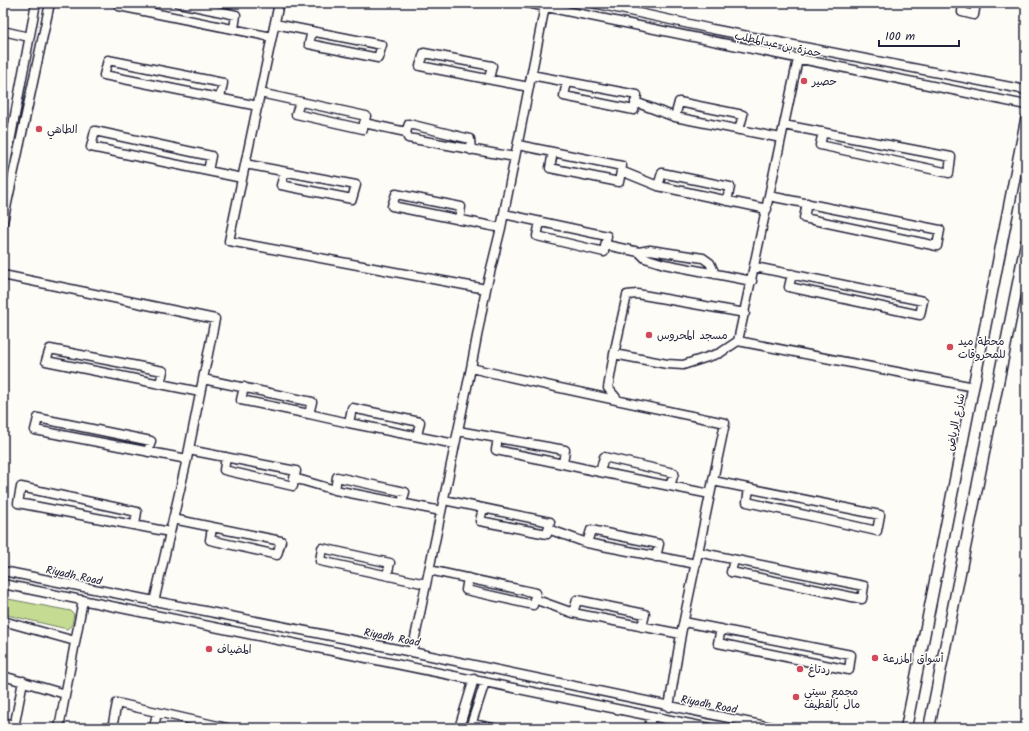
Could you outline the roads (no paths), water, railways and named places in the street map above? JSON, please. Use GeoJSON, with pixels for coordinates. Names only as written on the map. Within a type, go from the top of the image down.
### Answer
{"type":"FeatureCollection","features":[{"type":"Feature","properties":{"kind":"main road","name":"شارع الرياض"},"geometry":{"type":"LineString","coordinates":[[906,728],[1026,120]]}},
{"type":"Feature","properties":{"kind":"main road"},"geometry":{"type":"LineString","coordinates":[[929,728],[1026,243]]}},
{"type":"Feature","properties":{"kind":"street"},"geometry":{"type":"LineString","coordinates":[[3,179],[6,146],[36,3]]}},
{"type":"Feature","properties":{"kind":"street"},"geometry":{"type":"LineString","coordinates":[[3,222],[50,3]]}},
{"type":"Feature","properties":{"kind":"street"},"geometry":{"type":"LineString","coordinates":[[120,3],[120,6],[272,37]]}},
{"type":"Feature","properties":{"kind":"street"},"geometry":{"type":"LineString","coordinates":[[179,3],[236,15],[234,29]]}},
{"type":"Feature","properties":{"kind":"street"},"geometry":{"type":"LineString","coordinates":[[279,3],[229,241],[486,289]]}},
{"type":"Feature","properties":{"kind":"street","name":"حمزة بن عبدالمطلب"},"geometry":{"type":"LineString","coordinates":[[527,3],[1026,105]]}},
{"type":"Feature","properties":{"kind":"street","name":"حمزة بن عبدالمطلب"},"geometry":{"type":"LineString","coordinates":[[595,3],[712,30],[1026,90]]}},
{"type":"Feature","properties":{"kind":"street"},"geometry":{"type":"LineString","coordinates":[[963,3],[962,12],[974,15],[976,3]]}},
{"type":"Feature","properties":{"kind":"street"},"geometry":{"type":"LineString","coordinates":[[412,652],[486,289],[504,214],[545,6]]}},
{"type":"Feature","properties":{"kind":"street"},"geometry":{"type":"LineString","coordinates":[[275,24],[312,31],[382,45],[378,58],[309,44],[312,31]]}},
{"type":"Feature","properties":{"kind":"street"},"geometry":{"type":"LineString","coordinates":[[679,34],[685,24]]}},
{"type":"Feature","properties":{"kind":"street"},"geometry":{"type":"LineString","coordinates":[[706,40],[712,30]]}},
{"type":"Feature","properties":{"kind":"street"},"geometry":{"type":"LineString","coordinates":[[3,31],[29,37]]}},
{"type":"Feature","properties":{"kind":"street"},"geometry":{"type":"LineString","coordinates":[[489,79],[492,66],[424,53],[420,66],[529,87]]}},
{"type":"Feature","properties":{"kind":"street"},"geometry":{"type":"LineString","coordinates":[[738,342],[798,59]]}},
{"type":"Feature","properties":{"kind":"street"},"geometry":{"type":"LineString","coordinates":[[220,98],[223,83],[108,60],[104,75],[258,106]]}},
{"type":"Feature","properties":{"kind":"street"},"geometry":{"type":"LineString","coordinates":[[531,75],[637,95],[634,110],[564,96],[567,82]]}},
{"type":"Feature","properties":{"kind":"street"},"geometry":{"type":"LineString","coordinates":[[260,94],[300,102],[366,116],[363,129],[296,114],[300,102]]}},
{"type":"Feature","properties":{"kind":"street"},"geometry":{"type":"LineString","coordinates":[[635,102],[675,117],[781,138]]}},
{"type":"Feature","properties":{"kind":"street"},"geometry":{"type":"LineString","coordinates":[[675,117],[679,102],[743,115],[740,130]]}},
{"type":"Feature","properties":{"kind":"street"},"geometry":{"type":"LineString","coordinates":[[364,123],[406,132]]}},
{"type":"Feature","properties":{"kind":"street"},"geometry":{"type":"LineString","coordinates":[[471,150],[470,139],[409,124],[406,132],[408,138],[471,150],[515,157]]}},
{"type":"Feature","properties":{"kind":"street"},"geometry":{"type":"LineString","coordinates":[[784,125],[823,132],[951,157],[949,173],[820,145],[823,132]]}},
{"type":"Feature","properties":{"kind":"street"},"geometry":{"type":"LineString","coordinates":[[208,171],[211,156],[95,132],[91,147],[242,178]]}},
{"type":"Feature","properties":{"kind":"street"},"geometry":{"type":"LineString","coordinates":[[518,145],[553,152],[622,166],[619,182],[550,168],[553,152]]}},
{"type":"Feature","properties":{"kind":"street"},"geometry":{"type":"LineString","coordinates":[[245,164],[356,185],[352,199],[281,185],[285,172]]}},
{"type":"Feature","properties":{"kind":"street"},"geometry":{"type":"LineString","coordinates":[[621,171],[658,186],[767,209]]}},
{"type":"Feature","properties":{"kind":"street"},"geometry":{"type":"LineString","coordinates":[[658,186],[662,173],[730,187],[727,200]]}},
{"type":"Feature","properties":{"kind":"street"},"geometry":{"type":"LineString","coordinates":[[459,220],[461,207],[396,194],[392,206],[459,220],[501,228]]}},
{"type":"Feature","properties":{"kind":"street"},"geometry":{"type":"LineString","coordinates":[[769,196],[807,203],[940,230],[937,246],[804,218],[807,203]]}},
{"type":"Feature","properties":{"kind":"street"},"geometry":{"type":"LineString","coordinates":[[504,214],[607,236],[604,252],[537,236],[540,222]]}},
{"type":"Feature","properties":{"kind":"street"},"geometry":{"type":"LineString","coordinates":[[606,245],[639,252],[650,250],[703,258],[710,263],[715,274]]}},
{"type":"Feature","properties":{"kind":"street"},"geometry":{"type":"LineString","coordinates":[[639,252],[645,258],[664,264],[752,281]]}},
{"type":"Feature","properties":{"kind":"street"},"geometry":{"type":"LineString","coordinates":[[754,267],[792,274],[923,301],[920,315],[789,287],[792,274]]}},
{"type":"Feature","properties":{"kind":"street"},"geometry":{"type":"LineString","coordinates":[[3,276],[215,319],[189,450],[154,602]]}},
{"type":"Feature","properties":{"kind":"street"},"geometry":{"type":"LineString","coordinates":[[596,397],[608,388],[627,295],[637,294],[744,313]]}},
{"type":"Feature","properties":{"kind":"street"},"geometry":{"type":"LineString","coordinates":[[614,354],[667,364],[683,365],[720,353],[738,342],[974,387]]}},
{"type":"Feature","properties":{"kind":"street"},"geometry":{"type":"LineString","coordinates":[[160,384],[163,371],[50,348],[46,361],[160,384],[200,392]]}},
{"type":"Feature","properties":{"kind":"street"},"geometry":{"type":"LineString","coordinates":[[471,368],[596,397],[618,400],[725,423],[681,634],[669,707]]}},
{"type":"Feature","properties":{"kind":"street"},"geometry":{"type":"LineString","coordinates":[[203,379],[312,402],[309,414]]}},
{"type":"Feature","properties":{"kind":"street"},"geometry":{"type":"LineString","coordinates":[[244,387],[241,400],[455,444]]}},
{"type":"Feature","properties":{"kind":"street"},"geometry":{"type":"LineString","coordinates":[[608,388],[618,400]]}},
{"type":"Feature","properties":{"kind":"street"},"geometry":{"type":"LineString","coordinates":[[349,423],[352,408],[420,422],[417,436]]}},
{"type":"Feature","properties":{"kind":"street"},"geometry":{"type":"LineString","coordinates":[[148,452],[151,441],[38,418],[34,430],[110,444],[148,452],[187,459]]}},
{"type":"Feature","properties":{"kind":"street"},"geometry":{"type":"LineString","coordinates":[[458,431],[565,450],[563,464]]}},
{"type":"Feature","properties":{"kind":"street"},"geometry":{"type":"LineString","coordinates":[[498,438],[496,450],[710,494]]}},
{"type":"Feature","properties":{"kind":"street"},"geometry":{"type":"LineString","coordinates":[[189,450],[226,457],[296,471],[293,486],[224,470],[226,457]]}},
{"type":"Feature","properties":{"kind":"street"},"geometry":{"type":"LineString","coordinates":[[600,472],[604,457],[674,473],[670,486]]}},
{"type":"Feature","properties":{"kind":"street"},"geometry":{"type":"LineString","coordinates":[[335,490],[338,477],[405,492],[402,503]]}},
{"type":"Feature","properties":{"kind":"street"},"geometry":{"type":"LineString","coordinates":[[294,478],[335,490],[441,511]]}},
{"type":"Feature","properties":{"kind":"street"},"geometry":{"type":"LineString","coordinates":[[713,481],[749,488],[880,515],[877,531],[747,502],[749,488]]}},
{"type":"Feature","properties":{"kind":"street"},"geometry":{"type":"LineString","coordinates":[[135,526],[138,512],[21,487],[18,503],[135,526],[170,532]]}},
{"type":"Feature","properties":{"kind":"street"},"geometry":{"type":"LineString","coordinates":[[444,500],[483,508],[550,522],[547,534],[480,521],[483,508]]}},
{"type":"Feature","properties":{"kind":"street"},"geometry":{"type":"LineString","coordinates":[[172,519],[281,541],[277,555],[210,540],[212,528]]}},
{"type":"Feature","properties":{"kind":"street"},"geometry":{"type":"LineString","coordinates":[[548,529],[588,543],[696,564]]}},
{"type":"Feature","properties":{"kind":"street"},"geometry":{"type":"LineString","coordinates":[[588,543],[591,530],[659,544],[656,557]]}},
{"type":"Feature","properties":{"kind":"street"},"geometry":{"type":"LineString","coordinates":[[387,576],[390,563],[322,548],[320,561],[387,576],[426,584]]}},
{"type":"Feature","properties":{"kind":"street"},"geometry":{"type":"LineString","coordinates":[[698,552],[864,586],[862,599],[731,572],[734,560]]}},
{"type":"Feature","properties":{"kind":"street"},"geometry":{"type":"LineString","coordinates":[[429,570],[468,578],[536,592],[533,605],[466,590],[468,578]]}},
{"type":"Feature","properties":{"kind":"street","name":"Riyadh Road"},"geometry":{"type":"LineString","coordinates":[[3,571],[412,652],[669,707],[776,728]]}},
{"type":"Feature","properties":{"kind":"street"},"geometry":{"type":"LineString","coordinates":[[3,584],[710,728]]}},
{"type":"Feature","properties":{"kind":"street"},"geometry":{"type":"LineString","coordinates":[[534,599],[574,613],[681,634]]}},
{"type":"Feature","properties":{"kind":"street"},"geometry":{"type":"LineString","coordinates":[[59,728],[83,600]]}},
{"type":"Feature","properties":{"kind":"street"},"geometry":{"type":"LineString","coordinates":[[574,613],[577,600],[645,614],[642,626]]}},
{"type":"Feature","properties":{"kind":"street"},"geometry":{"type":"LineString","coordinates":[[3,621],[75,641]]}},
{"type":"Feature","properties":{"kind":"street"},"geometry":{"type":"LineString","coordinates":[[684,622],[721,629],[851,655],[849,670],[718,643],[721,629]]}},
{"type":"Feature","properties":{"kind":"street"},"geometry":{"type":"LineString","coordinates":[[3,676],[66,694]]}},
{"type":"Feature","properties":{"kind":"street"},"geometry":{"type":"LineString","coordinates":[[459,728],[474,679]]}},
{"type":"Feature","properties":{"kind":"street"},"geometry":{"type":"LineString","coordinates":[[3,722],[14,727],[23,681]]}},
{"type":"Feature","properties":{"kind":"street"},"geometry":{"type":"LineString","coordinates":[[485,682],[471,726],[493,728]]}},
{"type":"Feature","properties":{"kind":"street"},"geometry":{"type":"LineString","coordinates":[[112,728],[117,703],[157,712],[200,725],[227,728]]}},
{"type":"Feature","properties":{"kind":"street"},"geometry":{"type":"LineString","coordinates":[[154,728],[157,712]]}},
{"type":"Feature","properties":{"kind":"street"},"geometry":{"type":"LineString","coordinates":[[648,728],[651,716]]}},
{"type":"Feature","properties":{"kind":"place","name":"حصير"},"geometry":{"type":"Point","coordinates":[804,81]}},
{"type":"Feature","properties":{"kind":"place","name":"الطاهي"},"geometry":{"type":"Point","coordinates":[39,129]}},
{"type":"Feature","properties":{"kind":"place","name":"مسجد المحروس"},"geometry":{"type":"Point","coordinates":[649,335]}},
{"type":"Feature","properties":{"kind":"place","name":"محطة ميد للمحروقات"},"geometry":{"type":"Point","coordinates":[950,347]}},
{"type":"Feature","properties":{"kind":"place","name":"المضياف"},"geometry":{"type":"Point","coordinates":[209,649]}},
{"type":"Feature","properties":{"kind":"place","name":"أسواق المزرعة"},"geometry":{"type":"Point","coordinates":[875,658]}},
{"type":"Feature","properties":{"kind":"place","name":"ردتاغ"},"geometry":{"type":"Point","coordinates":[800,669]}},
{"type":"Feature","properties":{"kind":"place","name":"مجمع سيتي مال بالقطيف"},"geometry":{"type":"Point","coordinates":[796,697]}}]}
